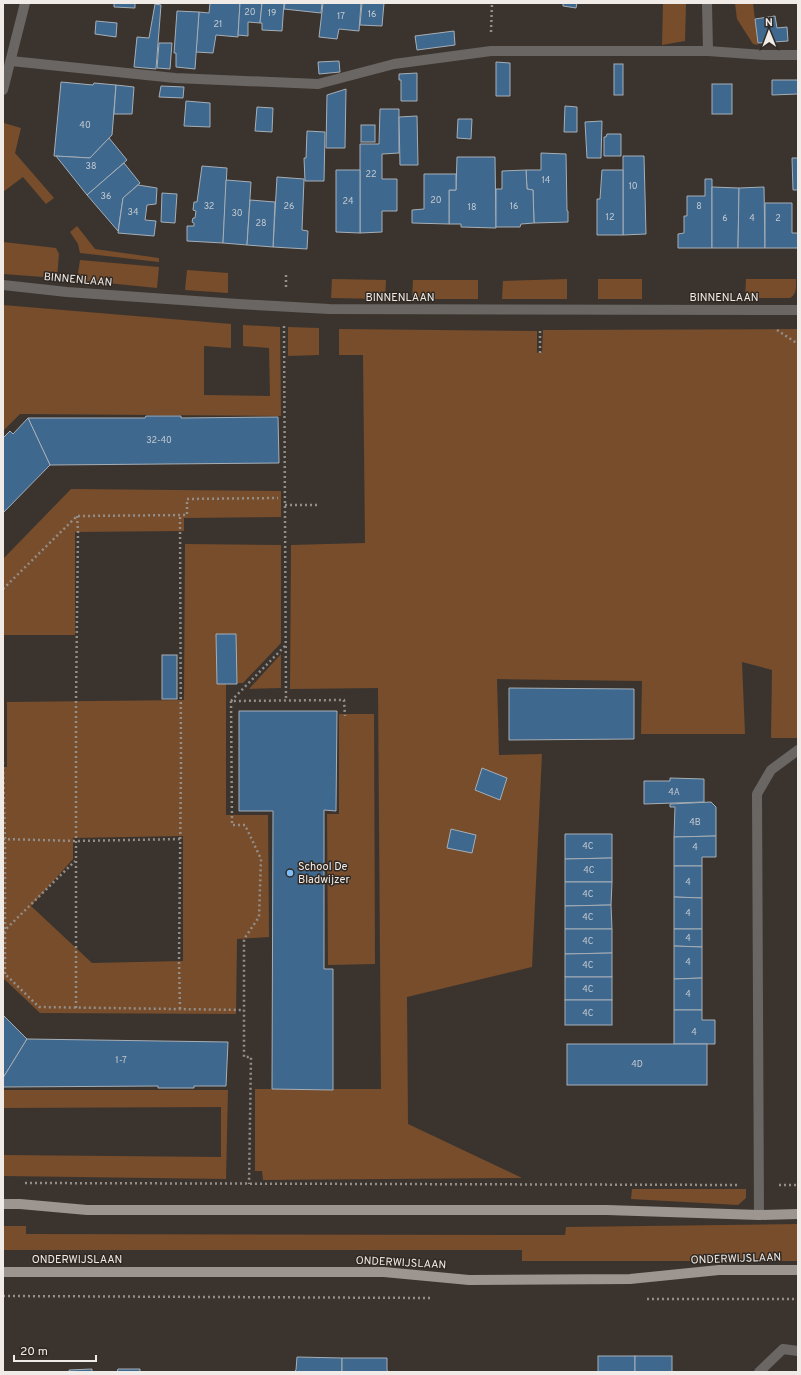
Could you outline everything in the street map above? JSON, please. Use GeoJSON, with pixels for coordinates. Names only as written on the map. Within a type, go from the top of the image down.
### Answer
{"type":"FeatureCollection","features":[{"type":"Feature","properties":{"kind":"main road"},"geometry":{"type":"LineString","coordinates":[[3,1204],[20,1204],[87,1210],[607,1210],[759,1215],[798,1214]]}},
{"type":"Feature","properties":{"kind":"main road","name":"ONDERWIJSLAAN"},"geometry":{"type":"LineString","coordinates":[[3,1272],[384,1272],[477,1280],[630,1279],[719,1270],[798,1270]]}},
{"type":"Feature","properties":{"kind":"street"},"geometry":{"type":"LineString","coordinates":[[3,90],[25,3]]}},
{"type":"Feature","properties":{"kind":"street"},"geometry":{"type":"LineString","coordinates":[[707,3],[708,51]]}},
{"type":"Feature","properties":{"kind":"street"},"geometry":{"type":"LineString","coordinates":[[11,61],[175,78],[318,84],[394,64],[491,51],[708,51],[750,54],[798,54]]}},
{"type":"Feature","properties":{"kind":"street","name":"BINNENLAAN"},"geometry":{"type":"LineString","coordinates":[[3,285],[67,292],[329,309],[798,310]]}},
{"type":"Feature","properties":{"kind":"street"},"geometry":{"type":"LineString","coordinates":[[759,1215],[757,794],[771,770],[798,750]]}},
{"type":"Feature","properties":{"kind":"street"},"geometry":{"type":"LineString","coordinates":[[759,1372],[783,1350],[798,1351]]}},
{"type":"Feature","properties":{"kind":"path"},"geometry":{"type":"LineString","coordinates":[[491,22],[492,3]]}},
{"type":"Feature","properties":{"kind":"path"},"geometry":{"type":"LineString","coordinates":[[286,274],[286,289]]}},
{"type":"Feature","properties":{"kind":"path"},"geometry":{"type":"LineString","coordinates":[[284,322],[286,700]]}},
{"type":"Feature","properties":{"kind":"path"},"geometry":{"type":"LineString","coordinates":[[775,326],[775,329],[798,344]]}},
{"type":"Feature","properties":{"kind":"path"},"geometry":{"type":"LineString","coordinates":[[540,328],[540,354]]}},
{"type":"Feature","properties":{"kind":"path"},"geometry":{"type":"LineString","coordinates":[[3,589],[77,516],[187,515],[187,499],[278,498]]}},
{"type":"Feature","properties":{"kind":"path"},"geometry":{"type":"LineString","coordinates":[[285,506],[318,505]]}},
{"type":"Feature","properties":{"kind":"path"},"geometry":{"type":"LineString","coordinates":[[180,515],[180,1009]]}},
{"type":"Feature","properties":{"kind":"path"},"geometry":{"type":"LineString","coordinates":[[76,1008],[77,516]]}},
{"type":"Feature","properties":{"kind":"path"},"geometry":{"type":"LineString","coordinates":[[249,1184],[251,1057],[244,1057],[244,939],[259,917],[261,859],[246,825],[232,825],[231,701],[286,646]]}},
{"type":"Feature","properties":{"kind":"path"},"geometry":{"type":"LineString","coordinates":[[231,701],[344,700],[345,716]]}},
{"type":"Feature","properties":{"kind":"path"},"geometry":{"type":"LineString","coordinates":[[3,762],[4,973],[39,1007],[244,1010]]}},
{"type":"Feature","properties":{"kind":"path"},"geometry":{"type":"LineString","coordinates":[[4,839],[76,841],[180,839]]}},
{"type":"Feature","properties":{"kind":"path"},"geometry":{"type":"LineString","coordinates":[[4,931],[76,860]]}},
{"type":"Feature","properties":{"kind":"path"},"geometry":{"type":"LineString","coordinates":[[19,1183],[798,1185]]}},
{"type":"Feature","properties":{"kind":"path"},"geometry":{"type":"LineString","coordinates":[[3,1296],[432,1298]]}},
{"type":"Feature","properties":{"kind":"path"},"geometry":{"type":"LineString","coordinates":[[647,1299],[798,1299]]}},
{"type":"Feature","properties":{"kind":"shaded area"},"geometry":{"type":"Polygon","coordinates":[[[663,3],[686,3],[685,41],[662,45],[663,3]]]}},
{"type":"Feature","properties":{"kind":"shaded area"},"geometry":{"type":"Polygon","coordinates":[[[735,3],[753,3],[758,45],[753,44],[737,19],[735,3]]]}},
{"type":"Feature","properties":{"kind":"shaded area"},"geometry":{"type":"Polygon","coordinates":[[[4,123],[21,128],[15,153],[54,198],[46,204],[23,177],[3,192],[4,123]]]}},
{"type":"Feature","properties":{"kind":"shaded area"},"geometry":{"type":"Polygon","coordinates":[[[77,226],[95,249],[159,258],[159,262],[80,253],[78,244],[70,232],[77,226]]]}},
{"type":"Feature","properties":{"kind":"shaded area"},"geometry":{"type":"Polygon","coordinates":[[[3,242],[56,248],[59,254],[57,278],[3,274],[3,242]]]}},
{"type":"Feature","properties":{"kind":"shaded area"},"geometry":{"type":"Polygon","coordinates":[[[80,260],[159,267],[157,288],[77,280],[80,260]]]}},
{"type":"Feature","properties":{"kind":"shaded area"},"geometry":{"type":"Polygon","coordinates":[[[187,270],[228,273],[228,293],[185,290],[187,270]]]}},
{"type":"Feature","properties":{"kind":"shaded area"},"geometry":{"type":"Polygon","coordinates":[[[332,279],[386,280],[385,299],[331,298],[332,279]]]}},
{"type":"Feature","properties":{"kind":"shaded area"},"geometry":{"type":"Polygon","coordinates":[[[567,279],[567,299],[502,299],[503,281],[567,279]]]}},
{"type":"Feature","properties":{"kind":"shaded area"},"geometry":{"type":"Polygon","coordinates":[[[598,279],[642,279],[642,299],[598,299],[598,279]]]}},
{"type":"Feature","properties":{"kind":"shaded area"},"geometry":{"type":"Polygon","coordinates":[[[746,279],[796,279],[796,290],[790,298],[745,298],[746,279]]]}},
{"type":"Feature","properties":{"kind":"shaded area"},"geometry":{"type":"Polygon","coordinates":[[[413,280],[478,280],[478,299],[412,299],[413,280]]]}},
{"type":"Feature","properties":{"kind":"shaded area"},"geometry":{"type":"Polygon","coordinates":[[[3,305],[231,324],[231,348],[204,346],[204,395],[270,396],[269,348],[243,346],[243,325],[280,327],[281,416],[20,414],[3,431],[3,305]]]}},
{"type":"Feature","properties":{"kind":"shaded area"},"geometry":{"type":"Polygon","coordinates":[[[288,327],[319,328],[319,355],[288,356],[288,327]]]}},
{"type":"Feature","properties":{"kind":"shaded area"},"geometry":{"type":"Polygon","coordinates":[[[339,329],[537,331],[537,353],[542,352],[543,330],[798,329],[798,738],[771,738],[772,670],[742,662],[745,734],[641,734],[642,681],[497,679],[499,755],[542,754],[532,967],[407,997],[408,1124],[522,1178],[263,1180],[262,1171],[255,1171],[255,1089],[381,1089],[378,688],[290,689],[291,545],[365,543],[363,355],[339,355],[339,329]]]}},
{"type":"Feature","properties":{"kind":"shaded area"},"geometry":{"type":"Polygon","coordinates":[[[71,489],[281,491],[281,517],[184,518],[184,531],[75,532],[75,635],[3,635],[3,559],[71,489]]]}},
{"type":"Feature","properties":{"kind":"shaded area"},"geometry":{"type":"Polygon","coordinates":[[[185,544],[281,545],[281,643],[243,683],[226,683],[226,815],[268,815],[269,937],[237,939],[236,1014],[40,1013],[3,978],[3,767],[7,767],[7,702],[184,700],[185,544]],[[183,836],[73,838],[73,859],[31,906],[92,963],[183,961],[183,836]]]}},
{"type":"Feature","properties":{"kind":"shaded area"},"geometry":{"type":"Polygon","coordinates":[[[281,654],[281,688],[249,689],[281,654]]]}},
{"type":"Feature","properties":{"kind":"shaded area"},"geometry":{"type":"Polygon","coordinates":[[[339,714],[374,714],[375,964],[328,965],[327,814],[339,814],[339,714]]]}},
{"type":"Feature","properties":{"kind":"shaded area"},"geometry":{"type":"Polygon","coordinates":[[[3,1090],[228,1090],[226,1179],[3,1176],[3,1155],[221,1157],[221,1107],[3,1108],[3,1090]]]}},
{"type":"Feature","properties":{"kind":"shaded area"},"geometry":{"type":"Polygon","coordinates":[[[632,1189],[746,1189],[746,1198],[738,1205],[631,1199],[632,1189]]]}},
{"type":"Feature","properties":{"kind":"shaded area"},"geometry":{"type":"Polygon","coordinates":[[[798,1224],[798,1261],[522,1261],[522,1250],[3,1250],[3,1226],[26,1226],[26,1234],[565,1235],[566,1227],[798,1224]]]}},
{"type":"Feature","properties":{"kind":"building"},"geometry":{"type":"Polygon","coordinates":[[[114,3],[135,3],[135,8],[114,7],[114,3]]]}},
{"type":"Feature","properties":{"kind":"building"},"geometry":{"type":"Polygon","coordinates":[[[210,3],[240,3],[238,37],[216,35],[213,53],[196,52],[199,12],[209,13],[210,3]]]}},
{"type":"Feature","properties":{"kind":"building"},"geometry":{"type":"Polygon","coordinates":[[[240,3],[262,3],[260,23],[248,22],[248,36],[238,35],[240,3]]]}},
{"type":"Feature","properties":{"kind":"building"},"geometry":{"type":"Polygon","coordinates":[[[262,3],[284,3],[282,31],[262,30],[262,23],[260,23],[262,3]]]}},
{"type":"Feature","properties":{"kind":"building"},"geometry":{"type":"Polygon","coordinates":[[[285,3],[322,3],[321,13],[284,9],[285,3]]]}},
{"type":"Feature","properties":{"kind":"building"},"geometry":{"type":"Polygon","coordinates":[[[323,3],[361,3],[359,31],[339,29],[337,39],[319,37],[323,3]]]}},
{"type":"Feature","properties":{"kind":"building"},"geometry":{"type":"Polygon","coordinates":[[[362,3],[384,3],[382,26],[360,25],[362,3]]]}},
{"type":"Feature","properties":{"kind":"building"},"geometry":{"type":"Polygon","coordinates":[[[563,3],[577,3],[576,8],[563,6],[563,3]]]}},
{"type":"Feature","properties":{"kind":"building"},"geometry":{"type":"Polygon","coordinates":[[[155,4],[161,5],[156,69],[134,67],[137,37],[149,38],[155,4]]]}},
{"type":"Feature","properties":{"kind":"building"},"geometry":{"type":"Polygon","coordinates":[[[177,11],[199,12],[195,69],[176,67],[176,53],[174,53],[177,11]]]}},
{"type":"Feature","properties":{"kind":"building"},"geometry":{"type":"Polygon","coordinates":[[[775,16],[777,28],[787,27],[788,41],[758,43],[755,19],[775,16]]]}},
{"type":"Feature","properties":{"kind":"building"},"geometry":{"type":"Polygon","coordinates":[[[96,21],[117,23],[116,37],[95,34],[96,21]]]}},
{"type":"Feature","properties":{"kind":"building"},"geometry":{"type":"Polygon","coordinates":[[[454,31],[455,45],[417,50],[415,36],[454,31]]]}},
{"type":"Feature","properties":{"kind":"building"},"geometry":{"type":"Polygon","coordinates":[[[159,43],[172,43],[170,69],[157,68],[159,43]]]}},
{"type":"Feature","properties":{"kind":"building"},"geometry":{"type":"Polygon","coordinates":[[[339,61],[340,72],[319,74],[318,62],[339,61]]]}},
{"type":"Feature","properties":{"kind":"building"},"geometry":{"type":"Polygon","coordinates":[[[496,62],[510,63],[510,96],[496,96],[496,62]]]}},
{"type":"Feature","properties":{"kind":"building"},"geometry":{"type":"Polygon","coordinates":[[[614,64],[623,64],[623,95],[614,95],[614,64]]]}},
{"type":"Feature","properties":{"kind":"building"},"geometry":{"type":"Polygon","coordinates":[[[417,73],[417,101],[401,101],[401,80],[399,80],[399,74],[417,73]]]}},
{"type":"Feature","properties":{"kind":"building"},"geometry":{"type":"Polygon","coordinates":[[[772,80],[798,80],[798,94],[772,95],[772,80]]]}},
{"type":"Feature","properties":{"kind":"building"},"geometry":{"type":"Polygon","coordinates":[[[61,82],[93,85],[94,83],[116,85],[112,135],[90,158],[54,156],[61,82]]]}},
{"type":"Feature","properties":{"kind":"building"},"geometry":{"type":"Polygon","coordinates":[[[712,84],[732,84],[732,114],[712,114],[712,84]]]}},
{"type":"Feature","properties":{"kind":"building"},"geometry":{"type":"Polygon","coordinates":[[[116,85],[134,87],[132,114],[114,114],[116,85]]]}},
{"type":"Feature","properties":{"kind":"building"},"geometry":{"type":"Polygon","coordinates":[[[161,86],[184,87],[183,98],[159,97],[161,86]]]}},
{"type":"Feature","properties":{"kind":"building"},"geometry":{"type":"Polygon","coordinates":[[[346,89],[345,148],[326,148],[327,95],[346,89]]]}},
{"type":"Feature","properties":{"kind":"building"},"geometry":{"type":"Polygon","coordinates":[[[186,101],[210,103],[210,127],[184,126],[186,101]]]}},
{"type":"Feature","properties":{"kind":"building"},"geometry":{"type":"Polygon","coordinates":[[[565,106],[577,107],[577,132],[564,132],[565,106]]]}},
{"type":"Feature","properties":{"kind":"building"},"geometry":{"type":"Polygon","coordinates":[[[257,107],[273,108],[272,132],[255,131],[257,107]]]}},
{"type":"Feature","properties":{"kind":"building"},"geometry":{"type":"Polygon","coordinates":[[[380,109],[399,109],[399,153],[382,154],[382,179],[397,179],[397,211],[382,211],[382,232],[360,233],[360,144],[379,144],[380,109]]]}},
{"type":"Feature","properties":{"kind":"building"},"geometry":{"type":"Polygon","coordinates":[[[417,116],[418,165],[400,165],[399,117],[417,116]]]}},
{"type":"Feature","properties":{"kind":"building"},"geometry":{"type":"Polygon","coordinates":[[[458,119],[472,119],[471,139],[457,138],[458,119]]]}},
{"type":"Feature","properties":{"kind":"building"},"geometry":{"type":"Polygon","coordinates":[[[602,121],[601,158],[587,158],[585,122],[602,121]]]}},
{"type":"Feature","properties":{"kind":"building"},"geometry":{"type":"Polygon","coordinates":[[[361,125],[375,125],[375,142],[361,142],[361,125]]]}},
{"type":"Feature","properties":{"kind":"building"},"geometry":{"type":"Polygon","coordinates":[[[307,131],[325,132],[324,181],[305,181],[304,158],[306,158],[307,131]]]}},
{"type":"Feature","properties":{"kind":"building"},"geometry":{"type":"Polygon","coordinates":[[[607,134],[621,134],[621,156],[604,156],[604,137],[606,137],[607,134]]]}},
{"type":"Feature","properties":{"kind":"building"},"geometry":{"type":"Polygon","coordinates":[[[109,138],[127,160],[87,195],[56,156],[90,158],[109,138]]]}},
{"type":"Feature","properties":{"kind":"building"},"geometry":{"type":"Polygon","coordinates":[[[541,153],[566,154],[568,222],[534,223],[533,190],[527,189],[526,170],[541,170],[541,153]]]}},
{"type":"Feature","properties":{"kind":"building"},"geometry":{"type":"Polygon","coordinates":[[[623,156],[644,156],[646,234],[623,235],[623,156]]]}},
{"type":"Feature","properties":{"kind":"building"},"geometry":{"type":"Polygon","coordinates":[[[457,157],[495,157],[496,228],[461,227],[461,224],[449,224],[449,190],[456,190],[457,157]]]}},
{"type":"Feature","properties":{"kind":"building"},"geometry":{"type":"Polygon","coordinates":[[[792,158],[798,158],[798,190],[793,190],[792,158]]]}},
{"type":"Feature","properties":{"kind":"building"},"geometry":{"type":"Polygon","coordinates":[[[124,163],[140,183],[123,198],[118,231],[87,195],[124,163]]]}},
{"type":"Feature","properties":{"kind":"building"},"geometry":{"type":"Polygon","coordinates":[[[202,166],[227,168],[223,243],[187,241],[187,226],[194,226],[194,223],[192,222],[193,218],[195,218],[196,211],[193,210],[194,202],[197,202],[202,166]]]}},
{"type":"Feature","properties":{"kind":"building"},"geometry":{"type":"Polygon","coordinates":[[[336,170],[360,170],[360,233],[336,232],[336,170]]]}},
{"type":"Feature","properties":{"kind":"building"},"geometry":{"type":"Polygon","coordinates":[[[526,170],[527,189],[533,190],[534,223],[521,224],[520,227],[496,227],[496,189],[502,189],[502,171],[526,170]]]}},
{"type":"Feature","properties":{"kind":"building"},"geometry":{"type":"Polygon","coordinates":[[[602,170],[623,170],[623,235],[597,235],[597,199],[600,199],[602,170]]]}},
{"type":"Feature","properties":{"kind":"building"},"geometry":{"type":"Polygon","coordinates":[[[424,174],[456,174],[456,190],[449,190],[449,224],[412,223],[412,210],[424,209],[424,174]]]}},
{"type":"Feature","properties":{"kind":"building"},"geometry":{"type":"Polygon","coordinates":[[[277,177],[304,179],[302,230],[308,231],[307,249],[273,247],[277,177]]]}},
{"type":"Feature","properties":{"kind":"building"},"geometry":{"type":"Polygon","coordinates":[[[705,179],[712,179],[712,248],[678,248],[678,234],[684,233],[684,216],[687,216],[687,196],[705,196],[705,179]]]}},
{"type":"Feature","properties":{"kind":"building"},"geometry":{"type":"Polygon","coordinates":[[[226,180],[251,182],[247,245],[223,243],[226,180]]]}},
{"type":"Feature","properties":{"kind":"building"},"geometry":{"type":"Polygon","coordinates":[[[138,185],[157,188],[156,204],[147,205],[145,220],[156,221],[154,236],[118,233],[123,198],[138,185]]]}},
{"type":"Feature","properties":{"kind":"building"},"geometry":{"type":"Polygon","coordinates":[[[712,187],[739,188],[738,248],[712,248],[712,187]]]}},
{"type":"Feature","properties":{"kind":"building"},"geometry":{"type":"Polygon","coordinates":[[[764,187],[765,248],[738,248],[739,188],[764,187]]]}},
{"type":"Feature","properties":{"kind":"building"},"geometry":{"type":"Polygon","coordinates":[[[162,193],[177,194],[175,223],[161,222],[162,193]]]}},
{"type":"Feature","properties":{"kind":"building"},"geometry":{"type":"Polygon","coordinates":[[[250,200],[275,202],[273,247],[247,245],[250,200]]]}},
{"type":"Feature","properties":{"kind":"building"},"geometry":{"type":"Polygon","coordinates":[[[765,203],[792,203],[792,233],[798,233],[798,248],[765,248],[765,203]]]}},
{"type":"Feature","properties":{"kind":"building"},"geometry":{"type":"Polygon","coordinates":[[[146,416],[181,416],[181,418],[278,417],[279,463],[50,465],[28,418],[145,418],[146,416]]]}},
{"type":"Feature","properties":{"kind":"building"},"geometry":{"type":"Polygon","coordinates":[[[28,418],[50,465],[3,513],[3,438],[10,431],[13,434],[28,418]]]}},
{"type":"Feature","properties":{"kind":"building"},"geometry":{"type":"Polygon","coordinates":[[[216,634],[236,634],[237,684],[217,684],[216,634]]]}},
{"type":"Feature","properties":{"kind":"building"},"geometry":{"type":"Polygon","coordinates":[[[162,655],[177,655],[177,699],[162,699],[162,655]]]}},
{"type":"Feature","properties":{"kind":"building"},"geometry":{"type":"Polygon","coordinates":[[[509,688],[634,689],[634,739],[509,740],[509,688]]]}},
{"type":"Feature","properties":{"kind":"building"},"geometry":{"type":"Polygon","coordinates":[[[239,711],[337,711],[336,811],[324,810],[324,969],[333,969],[333,1090],[272,1089],[273,811],[239,811],[239,711]]]}},
{"type":"Feature","properties":{"kind":"building"},"geometry":{"type":"Polygon","coordinates":[[[482,768],[507,778],[500,800],[475,790],[482,768]]]}},
{"type":"Feature","properties":{"kind":"building"},"geometry":{"type":"Polygon","coordinates":[[[670,778],[704,779],[704,802],[644,804],[644,781],[670,781],[670,778]]]}},
{"type":"Feature","properties":{"kind":"building"},"geometry":{"type":"Polygon","coordinates":[[[711,802],[716,807],[716,836],[674,837],[675,807],[670,807],[670,804],[711,802]]]}},
{"type":"Feature","properties":{"kind":"building"},"geometry":{"type":"Polygon","coordinates":[[[451,829],[476,835],[472,853],[447,848],[451,829]]]}},
{"type":"Feature","properties":{"kind":"building"},"geometry":{"type":"Polygon","coordinates":[[[565,834],[612,834],[612,858],[565,859],[565,834]]]}},
{"type":"Feature","properties":{"kind":"building"},"geometry":{"type":"Polygon","coordinates":[[[716,836],[716,857],[702,857],[702,866],[674,866],[674,837],[716,836]]]}},
{"type":"Feature","properties":{"kind":"building"},"geometry":{"type":"Polygon","coordinates":[[[612,858],[612,882],[565,882],[565,859],[612,858]]]}},
{"type":"Feature","properties":{"kind":"building"},"geometry":{"type":"Polygon","coordinates":[[[674,866],[702,866],[702,898],[674,897],[674,866]]]}},
{"type":"Feature","properties":{"kind":"building"},"geometry":{"type":"Polygon","coordinates":[[[565,882],[612,882],[611,905],[565,906],[565,882]]]}},
{"type":"Feature","properties":{"kind":"building"},"geometry":{"type":"Polygon","coordinates":[[[674,897],[702,898],[702,929],[674,929],[674,897]]]}},
{"type":"Feature","properties":{"kind":"building"},"geometry":{"type":"Polygon","coordinates":[[[611,905],[612,929],[565,929],[565,906],[611,905]]]}},
{"type":"Feature","properties":{"kind":"building"},"geometry":{"type":"Polygon","coordinates":[[[565,929],[612,929],[612,953],[565,954],[565,929]]]}},
{"type":"Feature","properties":{"kind":"building"},"geometry":{"type":"Polygon","coordinates":[[[674,929],[702,929],[702,947],[674,946],[674,929]]]}},
{"type":"Feature","properties":{"kind":"building"},"geometry":{"type":"Polygon","coordinates":[[[674,946],[702,947],[702,978],[674,979],[674,946]]]}},
{"type":"Feature","properties":{"kind":"building"},"geometry":{"type":"Polygon","coordinates":[[[612,953],[612,977],[565,977],[565,954],[612,953]]]}},
{"type":"Feature","properties":{"kind":"building"},"geometry":{"type":"Polygon","coordinates":[[[565,977],[612,977],[612,1000],[565,1000],[565,977]]]}},
{"type":"Feature","properties":{"kind":"building"},"geometry":{"type":"Polygon","coordinates":[[[702,978],[702,1010],[674,1010],[674,979],[702,978]]]}},
{"type":"Feature","properties":{"kind":"building"},"geometry":{"type":"Polygon","coordinates":[[[565,1000],[612,1000],[612,1025],[565,1025],[565,1000]]]}},
{"type":"Feature","properties":{"kind":"building"},"geometry":{"type":"Polygon","coordinates":[[[674,1010],[702,1010],[702,1020],[715,1020],[715,1044],[674,1044],[674,1010]]]}},
{"type":"Feature","properties":{"kind":"building"},"geometry":{"type":"Polygon","coordinates":[[[3,1015],[27,1039],[3,1078],[3,1015]]]}},
{"type":"Feature","properties":{"kind":"building"},"geometry":{"type":"Polygon","coordinates":[[[27,1039],[228,1042],[226,1086],[194,1086],[194,1088],[158,1088],[158,1086],[3,1087],[3,1078],[27,1039]]]}},
{"type":"Feature","properties":{"kind":"building"},"geometry":{"type":"Polygon","coordinates":[[[567,1044],[707,1044],[707,1085],[567,1085],[567,1044]]]}},
{"type":"Feature","properties":{"kind":"building"},"geometry":{"type":"Polygon","coordinates":[[[598,1356],[635,1356],[635,1372],[598,1372],[598,1356]]]}},
{"type":"Feature","properties":{"kind":"building"},"geometry":{"type":"Polygon","coordinates":[[[635,1356],[672,1356],[672,1372],[635,1372],[635,1356]]]}},
{"type":"Feature","properties":{"kind":"building"},"geometry":{"type":"Polygon","coordinates":[[[297,1357],[342,1358],[342,1372],[294,1372],[296,1370],[297,1357]]]}},
{"type":"Feature","properties":{"kind":"building"},"geometry":{"type":"Polygon","coordinates":[[[342,1358],[387,1358],[388,1372],[342,1372],[342,1358]]]}},
{"type":"Feature","properties":{"kind":"building"},"geometry":{"type":"Polygon","coordinates":[[[92,1369],[92,1372],[69,1372],[69,1370],[92,1369]]]}},
{"type":"Feature","properties":{"kind":"building"},"geometry":{"type":"Polygon","coordinates":[[[118,1369],[140,1369],[140,1372],[117,1372],[118,1369]]]}},
{"type":"Feature","properties":{"kind":"place","name":"School De Bladwijzer"},"geometry":{"type":"Point","coordinates":[290,873]}}]}
